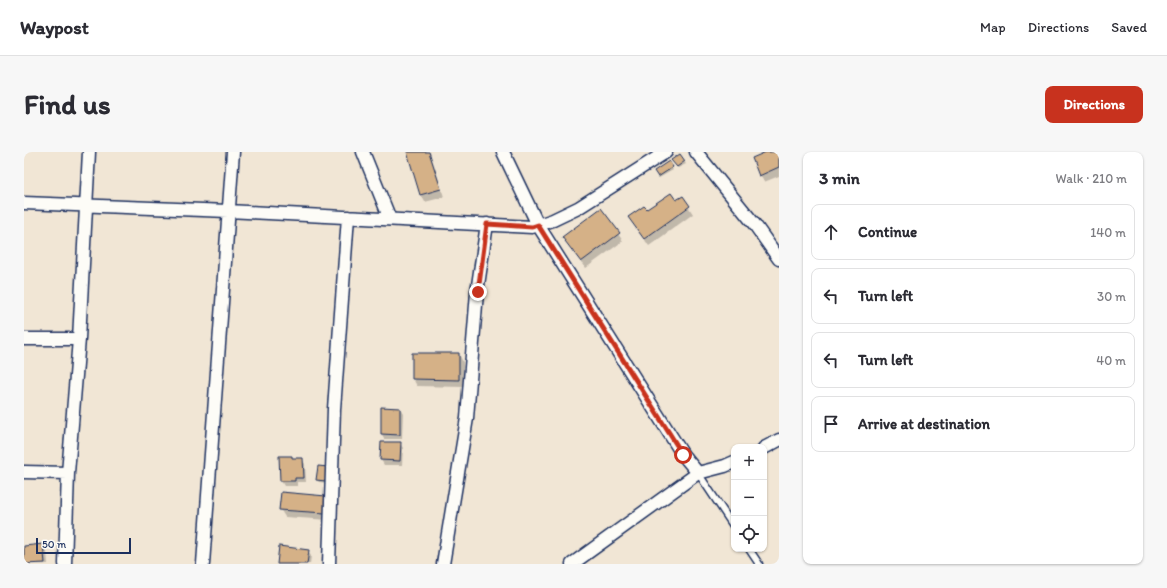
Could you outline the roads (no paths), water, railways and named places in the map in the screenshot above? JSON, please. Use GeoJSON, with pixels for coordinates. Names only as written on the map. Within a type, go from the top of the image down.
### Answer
{"type":"FeatureCollection","features":[{"type":"Feature","properties":{"kind":"street"},"geometry":{"type":"LineString","coordinates":[[65,564],[68,474],[79,339],[89,152]]}},
{"type":"Feature","properties":{"kind":"street"},"geometry":{"type":"LineString","coordinates":[[204,564],[233,152]]}},
{"type":"Feature","properties":{"kind":"street"},"geometry":{"type":"LineString","coordinates":[[363,152],[390,219]]}},
{"type":"Feature","properties":{"kind":"street"},"geometry":{"type":"LineString","coordinates":[[503,152],[538,225],[683,455],[698,473]]}},
{"type":"Feature","properties":{"kind":"street"},"geometry":{"type":"LineString","coordinates":[[24,203],[228,211],[532,227],[553,220],[578,208],[666,152]]}},
{"type":"Feature","properties":{"kind":"street"},"geometry":{"type":"LineString","coordinates":[[696,152],[755,225],[779,259]]}},
{"type":"Feature","properties":{"kind":"street"},"geometry":{"type":"LineString","coordinates":[[329,564],[334,409],[348,217]]}},
{"type":"Feature","properties":{"kind":"street"},"geometry":{"type":"LineString","coordinates":[[443,564],[467,418],[478,292],[487,224]]}},
{"type":"Feature","properties":{"kind":"street"},"geometry":{"type":"LineString","coordinates":[[24,339],[79,339]]}},
{"type":"Feature","properties":{"kind":"street"},"geometry":{"type":"LineString","coordinates":[[767,446],[779,440]]}},
{"type":"Feature","properties":{"kind":"street"},"geometry":{"type":"LineString","coordinates":[[572,564],[698,473],[731,463]]}},
{"type":"Feature","properties":{"kind":"street"},"geometry":{"type":"LineString","coordinates":[[24,472],[68,474]]}},
{"type":"Feature","properties":{"kind":"lane"},"geometry":{"type":"LineString","coordinates":[[698,473],[731,522]]}},
{"type":"Feature","properties":{"kind":"lane"},"geometry":{"type":"LineString","coordinates":[[751,552],[759,564]]}}]}
